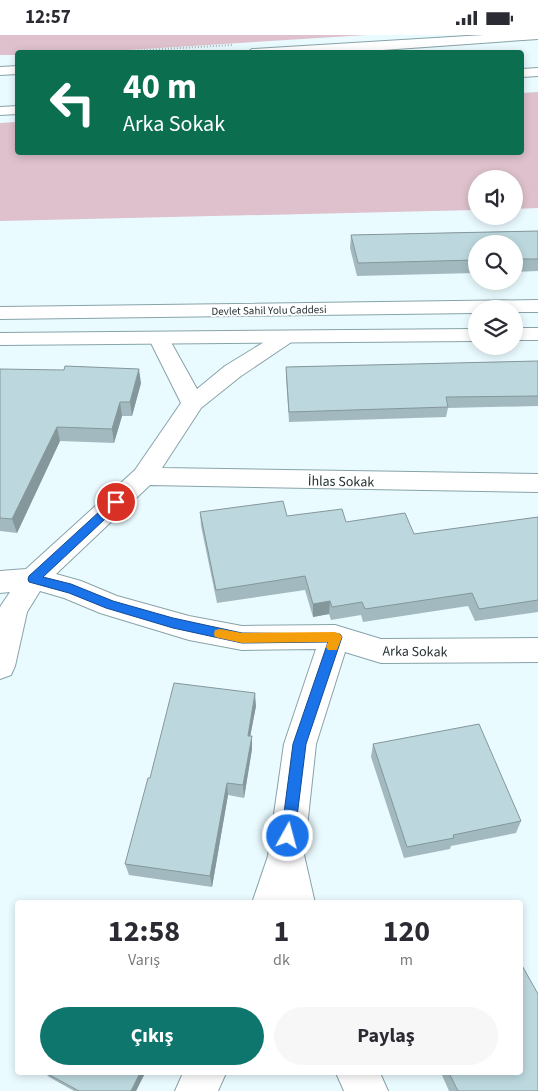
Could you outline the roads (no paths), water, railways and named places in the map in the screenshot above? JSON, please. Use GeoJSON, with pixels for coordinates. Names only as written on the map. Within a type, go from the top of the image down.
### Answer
{"type":"FeatureCollection","features":[{"type":"Feature","properties":{"kind":"main road"},"geometry":{"type":"LineString","coordinates":[[320,50],[538,35]]}},
{"type":"Feature","properties":{"kind":"main road"},"geometry":{"type":"LineString","coordinates":[[467,50],[538,45]]}},
{"type":"Feature","properties":{"kind":"main road"},"geometry":{"type":"LineString","coordinates":[[524,61],[538,60]]}},
{"type":"Feature","properties":{"kind":"main road"},"geometry":{"type":"LineString","coordinates":[[0,67],[15,68]]}},
{"type":"Feature","properties":{"kind":"main road"},"geometry":{"type":"LineString","coordinates":[[0,71],[15,68]]}},
{"type":"Feature","properties":{"kind":"main road"},"geometry":{"type":"LineString","coordinates":[[524,73],[538,72]]}},
{"type":"Feature","properties":{"kind":"main road"},"geometry":{"type":"LineString","coordinates":[[0,81],[15,80]]}},
{"type":"Feature","properties":{"kind":"main road"},"geometry":{"type":"LineString","coordinates":[[0,111],[15,110]]}},
{"type":"Feature","properties":{"kind":"main road","name":"Devlet Sahil Yolu Caddesi"},"geometry":{"type":"LineString","coordinates":[[0,313],[538,306]]}},
{"type":"Feature","properties":{"kind":"main road"},"geometry":{"type":"LineString","coordinates":[[523,334],[538,334]]}},
{"type":"Feature","properties":{"kind":"main road"},"geometry":{"type":"LineString","coordinates":[[0,339],[468,335]]}},
{"type":"Feature","properties":{"kind":"main road"},"geometry":{"type":"LineString","coordinates":[[0,666],[13,610],[33,579],[144,476],[193,403],[234,371],[286,337]]}},
{"type":"Feature","properties":{"kind":"main road"},"geometry":{"type":"LineString","coordinates":[[160,339],[193,403]]}},
{"type":"Feature","properties":{"kind":"main road","name":"İhlas Sokak"},"geometry":{"type":"LineString","coordinates":[[144,476],[538,483]]}},
{"type":"Feature","properties":{"kind":"main road","name":"Arka Sokak"},"geometry":{"type":"LineString","coordinates":[[0,582],[33,579],[71,589],[110,605],[172,623],[242,638],[335,637],[381,651],[538,650]]}},
{"type":"Feature","properties":{"kind":"main road"},"geometry":{"type":"LineString","coordinates":[[271,900],[286,855],[300,744],[335,637]]}},
{"type":"Feature","properties":{"kind":"main road"},"geometry":{"type":"LineString","coordinates":[[286,855],[295,900]]}},
{"type":"Feature","properties":{"kind":"main road"},"geometry":{"type":"LineString","coordinates":[[196,1091],[204,1075]]}},
{"type":"Feature","properties":{"kind":"main road"},"geometry":{"type":"LineString","coordinates":[[359,1075],[368,1091]]}}]}
